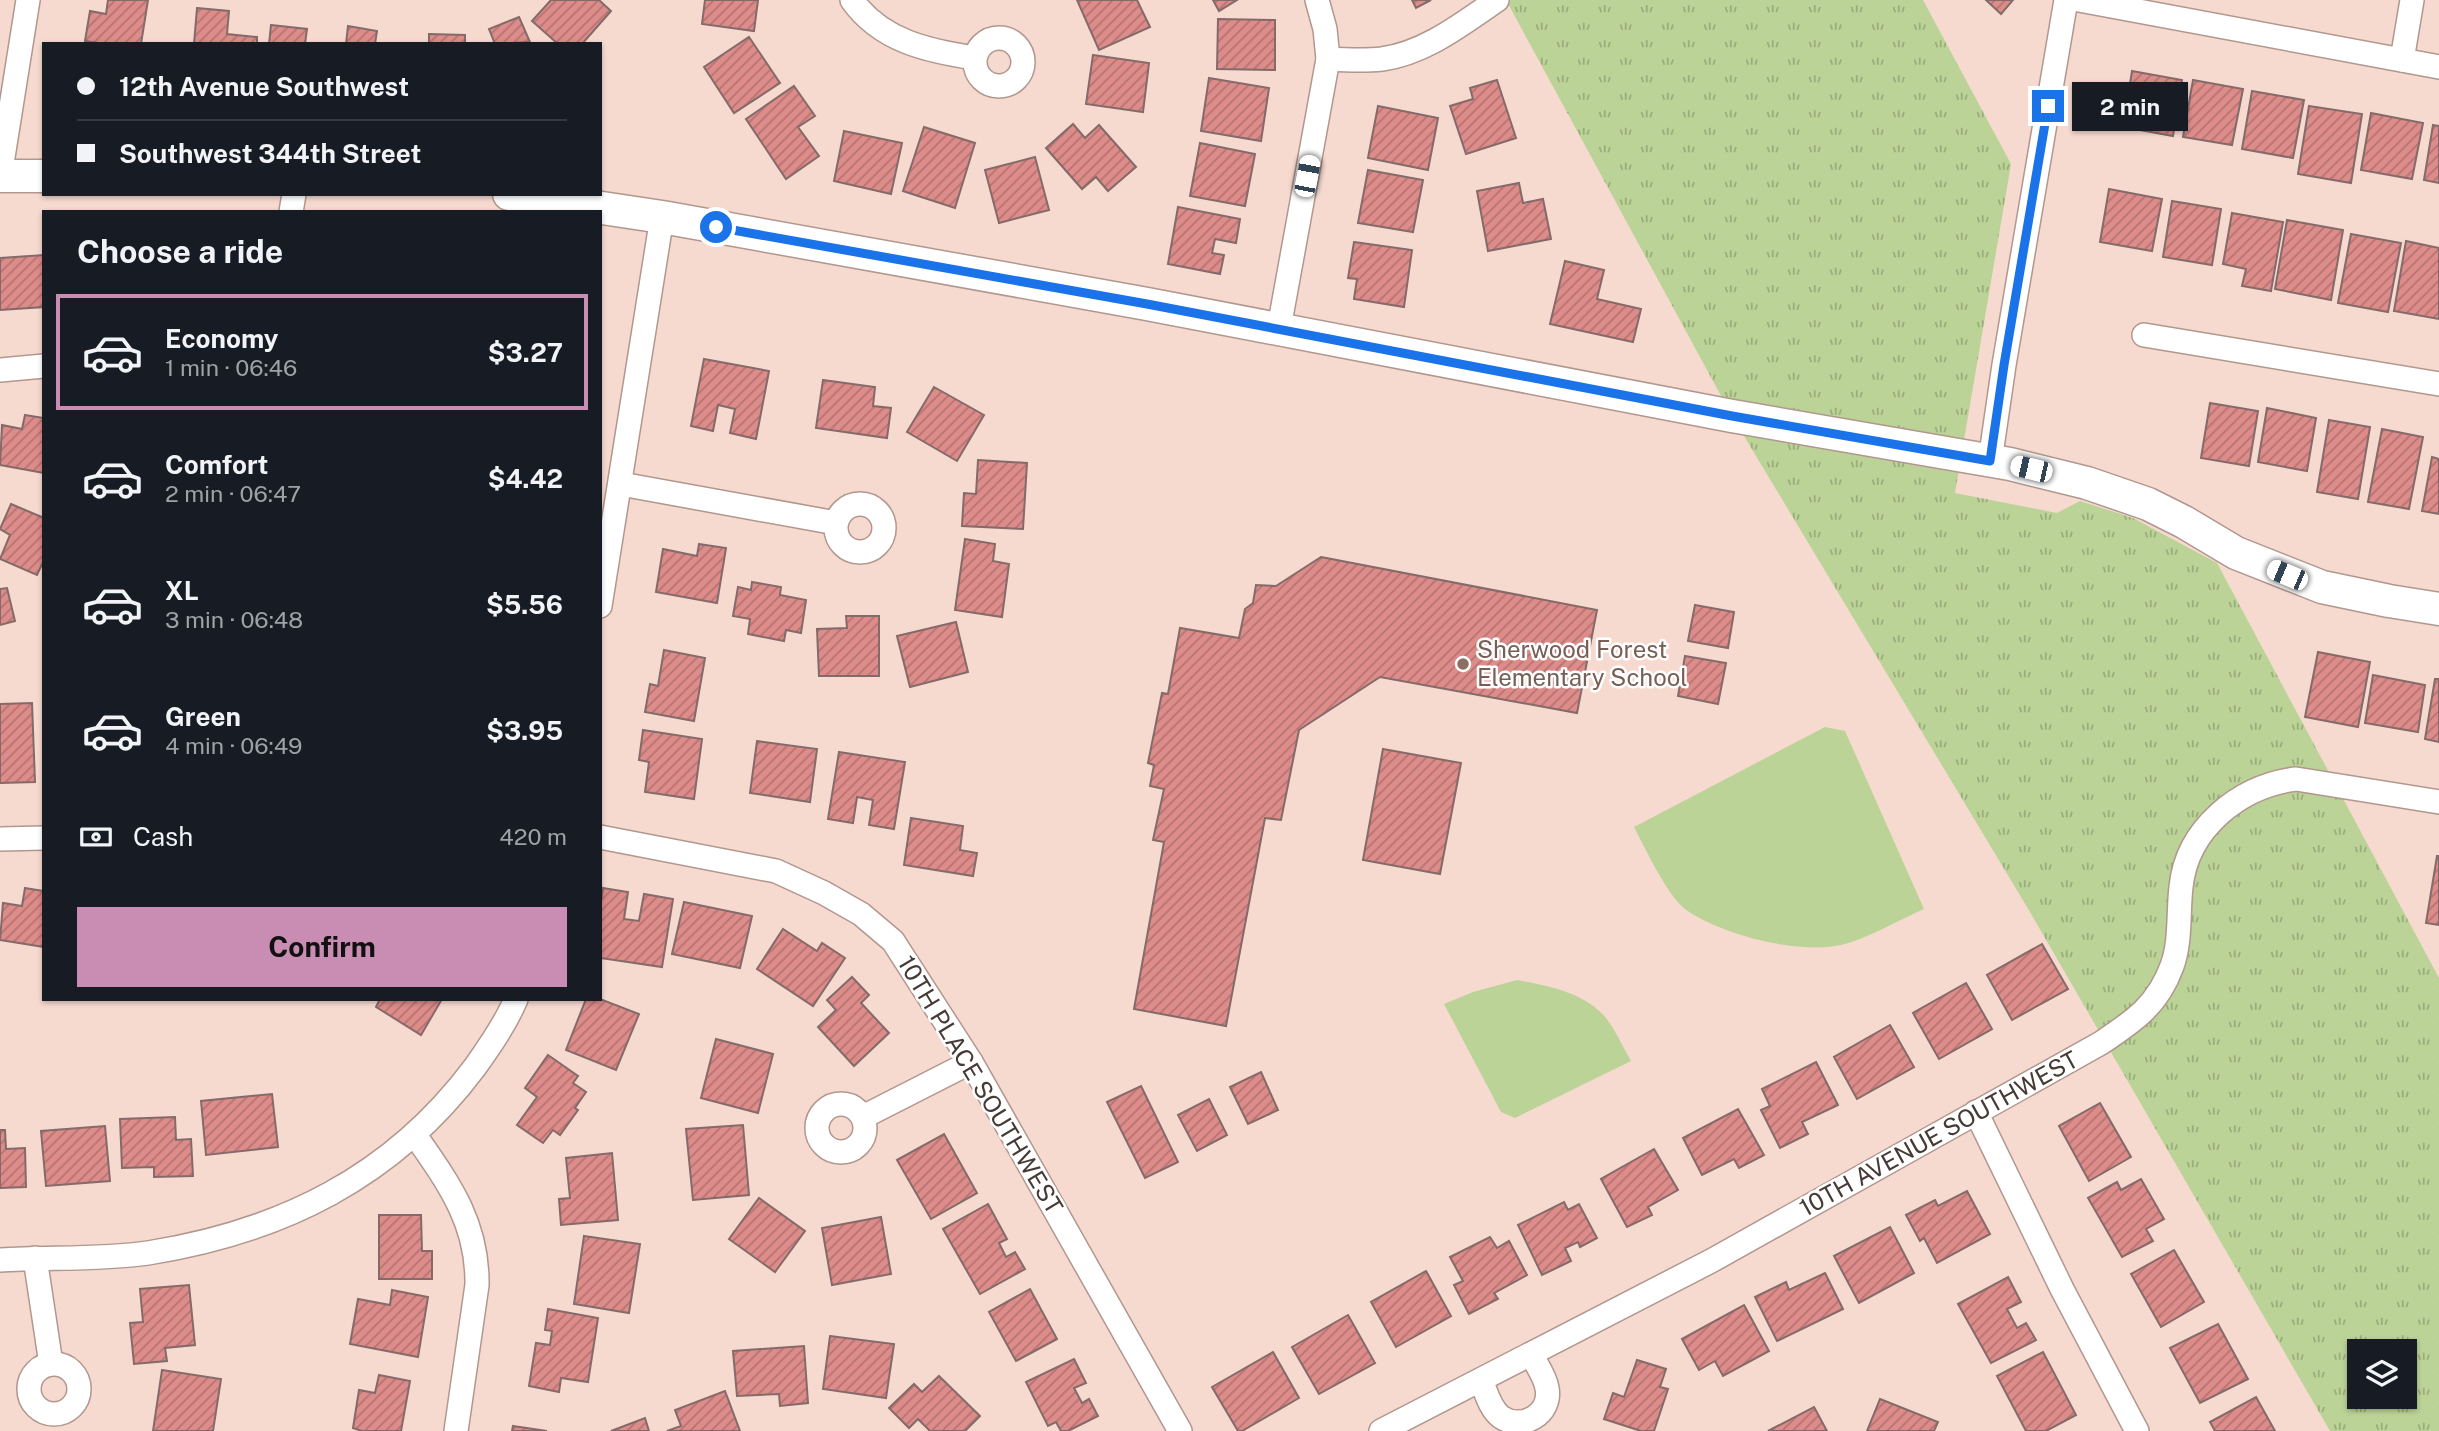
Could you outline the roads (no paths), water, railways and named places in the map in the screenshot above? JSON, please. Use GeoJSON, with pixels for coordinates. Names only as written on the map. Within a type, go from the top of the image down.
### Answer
{"type":"FeatureCollection","features":[{"type":"Feature","properties":{"kind":"street"},"geometry":{"type":"LineString","coordinates":[[28,0],[0,176],[42,176]]}},
{"type":"Feature","properties":{"kind":"street"},"geometry":{"type":"LineString","coordinates":[[852,0],[878,26],[909,43],[933,52],[975,58]]}},
{"type":"Feature","properties":{"kind":"street"},"geometry":{"type":"LineString","coordinates":[[1279,328],[1328,59],[1325,29],[1317,0]]}},
{"type":"Feature","properties":{"kind":"street"},"geometry":{"type":"LineString","coordinates":[[1328,59],[1367,60],[1405,53],[1442,36],[1497,0]]}},
{"type":"Feature","properties":{"kind":"street"},"geometry":{"type":"LineString","coordinates":[[1990,461],[2066,0]]}},
{"type":"Feature","properties":{"kind":"street"},"geometry":{"type":"LineString","coordinates":[[2079,0],[2439,67]]}},
{"type":"Feature","properties":{"kind":"street"},"geometry":{"type":"LineString","coordinates":[[2402,60],[2412,0]]}},
{"type":"Feature","properties":{"kind":"street"},"geometry":{"type":"LineString","coordinates":[[522,196],[662,218],[1279,328],[1732,416],[2053,474],[2138,501],[2184,522],[2236,553],[2322,587],[2439,609]]}},
{"type":"Feature","properties":{"kind":"street"},"geometry":{"type":"LineString","coordinates":[[602,594],[662,218]]}},
{"type":"Feature","properties":{"kind":"street"},"geometry":{"type":"LineString","coordinates":[[2144,335],[2439,384]]}},
{"type":"Feature","properties":{"kind":"street"},"geometry":{"type":"LineString","coordinates":[[0,370],[42,366]]}},
{"type":"Feature","properties":{"kind":"street"},"geometry":{"type":"LineString","coordinates":[[621,484],[836,523]]}},
{"type":"Feature","properties":{"kind":"street","name":"10TH AVENUE SOUTHWEST"},"geometry":{"type":"LineString","coordinates":[[1381,1431],[1711,1261],[2101,1043],[2137,1020],[2159,994],[2173,965],[2181,884],[2187,858],[2203,831],[2223,810],[2257,789],[2273,782],[2296,779],[2439,802]]}},
{"type":"Feature","properties":{"kind":"street","name":"10TH PLACE SOUTHWEST"},"geometry":{"type":"LineString","coordinates":[[602,837],[776,872],[824,893],[861,915],[893,941],[971,1062],[1180,1431]]}},
{"type":"Feature","properties":{"kind":"street"},"geometry":{"type":"LineString","coordinates":[[0,839],[42,838]]}},
{"type":"Feature","properties":{"kind":"street"},"geometry":{"type":"LineString","coordinates":[[0,1259],[87,1258],[145,1253],[203,1243],[250,1230],[334,1192],[379,1164],[415,1135],[454,1095],[484,1054],[515,1001]]}},
{"type":"Feature","properties":{"kind":"street"},"geometry":{"type":"LineString","coordinates":[[863,1117],[971,1062]]}},
{"type":"Feature","properties":{"kind":"street"},"geometry":{"type":"LineString","coordinates":[[1976,1112],[2137,1431]]}},
{"type":"Feature","properties":{"kind":"street"},"geometry":{"type":"LineString","coordinates":[[415,1135],[450,1185],[463,1210],[478,1262],[456,1431]]}},
{"type":"Feature","properties":{"kind":"street"},"geometry":{"type":"LineString","coordinates":[[35,1258],[51,1364]]}},
{"type":"Feature","properties":{"kind":"street"},"geometry":{"type":"LineString","coordinates":[[1480,1380],[1498,1416],[1517,1424],[1536,1418],[1547,1401],[1548,1391],[1531,1354]]}},
{"type":"Feature","properties":{"kind":"place","name":"Sherwood Forest Elementary School"},"geometry":{"type":"Point","coordinates":[1463,664]}}]}
